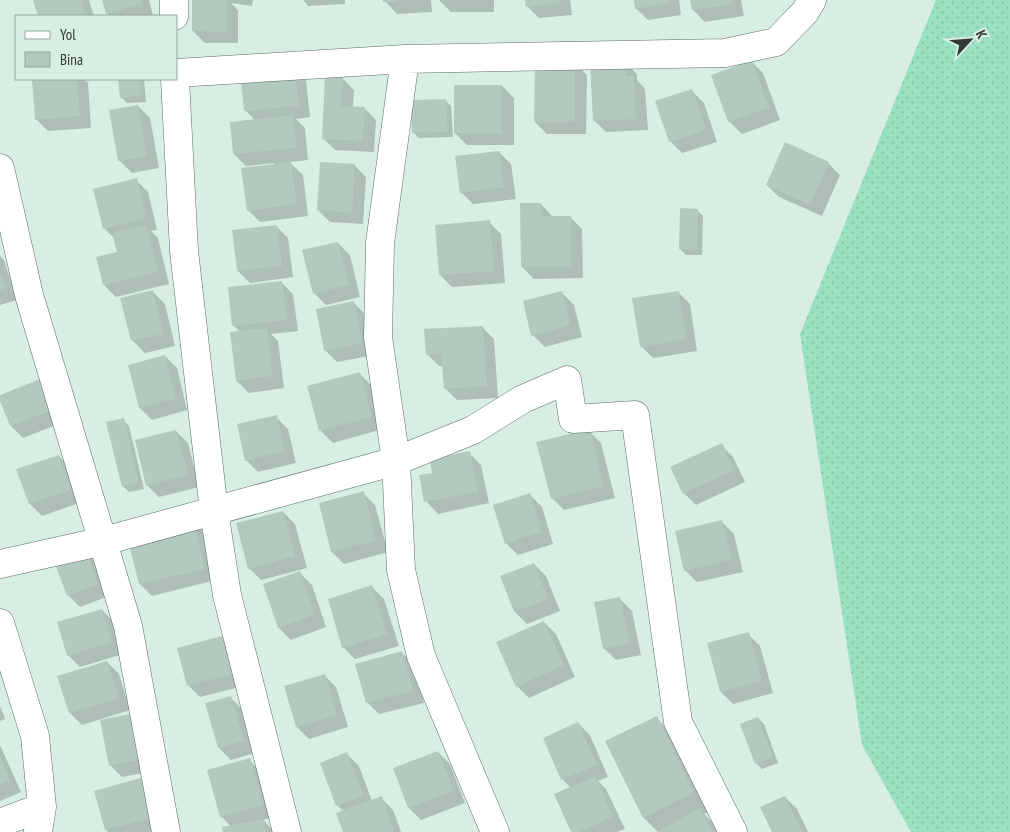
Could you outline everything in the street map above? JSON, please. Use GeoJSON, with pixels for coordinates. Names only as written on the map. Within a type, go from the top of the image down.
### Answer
{"type":"FeatureCollection","features":[{"type":"Feature","properties":{"kind":"street"},"geometry":{"type":"LineString","coordinates":[[174,0],[174,15]]}},
{"type":"Feature","properties":{"kind":"street"},"geometry":{"type":"LineString","coordinates":[[178,73],[404,59],[725,53],[776,42],[805,12],[812,0]]}},
{"type":"Feature","properties":{"kind":"street"},"geometry":{"type":"LineString","coordinates":[[404,59],[380,243],[378,327],[396,461],[401,570],[420,656],[495,832]]}},
{"type":"Feature","properties":{"kind":"street"},"geometry":{"type":"LineString","coordinates":[[175,80],[184,251],[214,511],[227,595],[287,832]]}},
{"type":"Feature","properties":{"kind":"street"},"geometry":{"type":"LineString","coordinates":[[0,168],[29,295],[128,626],[166,832]]}},
{"type":"Feature","properties":{"kind":"street"},"geometry":{"type":"LineString","coordinates":[[0,564],[104,542],[396,461],[473,430],[523,399],[567,380],[573,419],[635,415],[678,722],[732,832]]}},
{"type":"Feature","properties":{"kind":"street"},"geometry":{"type":"LineString","coordinates":[[0,623],[34,736],[40,819],[0,824]]}},
{"type":"Feature","properties":{"kind":"green space"},"geometry":{"type":"Polygon","coordinates":[[[936,0],[1010,0],[1010,832],[911,832],[862,745],[800,334],[936,0]]]}},
{"type":"Feature","properties":{"kind":"building"},"geometry":{"type":"Polygon","coordinates":[[[33,0],[81,0],[86,15],[38,15],[33,0]]]}},
{"type":"Feature","properties":{"kind":"building"},"geometry":{"type":"Polygon","coordinates":[[[102,0],[141,0],[142,4],[106,14],[102,0]]]}},
{"type":"Feature","properties":{"kind":"building"},"geometry":{"type":"Polygon","coordinates":[[[192,0],[227,0],[227,32],[192,31],[192,0]]]}},
{"type":"Feature","properties":{"kind":"building"},"geometry":{"type":"Polygon","coordinates":[[[383,0],[398,0],[398,2],[383,2],[383,0]]]}},
{"type":"Feature","properties":{"kind":"building"},"geometry":{"type":"Polygon","coordinates":[[[525,0],[560,0],[561,3],[526,7],[525,0]]]}},
{"type":"Feature","properties":{"kind":"building"},"geometry":{"type":"Polygon","coordinates":[[[634,0],[669,0],[670,3],[635,9],[634,0]]]}},
{"type":"Feature","properties":{"kind":"building"},"geometry":{"type":"Polygon","coordinates":[[[690,0],[732,0],[732,4],[692,10],[690,0]]]}},
{"type":"Feature","properties":{"kind":"building"},"geometry":{"type":"Polygon","coordinates":[[[625,60],[626,76],[634,76],[636,119],[593,121],[590,62],[625,60]]]}},
{"type":"Feature","properties":{"kind":"building"},"geometry":{"type":"Polygon","coordinates":[[[752,60],[769,108],[728,122],[711,75],[752,60]]]}},
{"type":"Feature","properties":{"kind":"building"},"geometry":{"type":"Polygon","coordinates":[[[535,61],[575,62],[575,122],[534,122],[535,61]]]}},
{"type":"Feature","properties":{"kind":"building"},"geometry":{"type":"Polygon","coordinates":[[[294,67],[299,106],[244,111],[240,72],[294,67]]]}},
{"type":"Feature","properties":{"kind":"building"},"geometry":{"type":"Polygon","coordinates":[[[325,76],[343,77],[341,106],[365,107],[363,141],[322,139],[325,76]]]}},
{"type":"Feature","properties":{"kind":"building"},"geometry":{"type":"Polygon","coordinates":[[[32,80],[77,80],[80,116],[35,120],[32,80]]]}},
{"type":"Feature","properties":{"kind":"building"},"geometry":{"type":"Polygon","coordinates":[[[118,80],[139,80],[141,96],[120,98],[118,80]]]}},
{"type":"Feature","properties":{"kind":"building"},"geometry":{"type":"Polygon","coordinates":[[[454,85],[502,85],[502,134],[454,133],[454,85]]]}},
{"type":"Feature","properties":{"kind":"building"},"geometry":{"type":"Polygon","coordinates":[[[692,89],[706,130],[669,142],[655,101],[692,89]]]}},
{"type":"Feature","properties":{"kind":"building"},"geometry":{"type":"Polygon","coordinates":[[[446,99],[448,132],[412,133],[411,100],[446,99]]]}},
{"type":"Feature","properties":{"kind":"building"},"geometry":{"type":"Polygon","coordinates":[[[138,105],[147,157],[118,161],[109,110],[138,105]]]}},
{"type":"Feature","properties":{"kind":"building"},"geometry":{"type":"Polygon","coordinates":[[[293,115],[297,148],[233,154],[230,122],[293,115]]]}},
{"type":"Feature","properties":{"kind":"building"},"geometry":{"type":"Polygon","coordinates":[[[785,142],[829,162],[810,205],[766,185],[785,142]]]}},
{"type":"Feature","properties":{"kind":"building"},"geometry":{"type":"Polygon","coordinates":[[[499,151],[504,187],[460,193],[455,156],[499,151]]]}},
{"type":"Feature","properties":{"kind":"building"},"geometry":{"type":"Polygon","coordinates":[[[291,162],[297,204],[247,211],[241,168],[291,162]]]}},
{"type":"Feature","properties":{"kind":"building"},"geometry":{"type":"Polygon","coordinates":[[[320,162],[355,164],[352,213],[317,210],[320,162]]]}},
{"type":"Feature","properties":{"kind":"building"},"geometry":{"type":"Polygon","coordinates":[[[137,178],[146,218],[103,229],[93,189],[137,178]]]}},
{"type":"Feature","properties":{"kind":"building"},"geometry":{"type":"Polygon","coordinates":[[[520,203],[541,203],[542,216],[571,216],[571,267],[521,267],[520,203]]]}},
{"type":"Feature","properties":{"kind":"building"},"geometry":{"type":"Polygon","coordinates":[[[680,208],[698,209],[697,250],[679,249],[680,208]]]}},
{"type":"Feature","properties":{"kind":"building"},"geometry":{"type":"Polygon","coordinates":[[[490,220],[494,271],[439,275],[435,225],[490,220]]]}},
{"type":"Feature","properties":{"kind":"building"},"geometry":{"type":"Polygon","coordinates":[[[146,225],[158,272],[103,285],[96,257],[117,252],[112,233],[146,225]]]}},
{"type":"Feature","properties":{"kind":"building"},"geometry":{"type":"Polygon","coordinates":[[[277,225],[282,266],[237,271],[232,230],[277,225]]]}},
{"type":"Feature","properties":{"kind":"building"},"geometry":{"type":"Polygon","coordinates":[[[338,242],[349,285],[313,294],[302,250],[338,242]]]}},
{"type":"Feature","properties":{"kind":"building"},"geometry":{"type":"Polygon","coordinates":[[[0,271],[6,288],[0,290],[0,271]]]}},
{"type":"Feature","properties":{"kind":"building"},"geometry":{"type":"Polygon","coordinates":[[[282,281],[287,320],[232,326],[228,287],[282,281]]]}},
{"type":"Feature","properties":{"kind":"building"},"geometry":{"type":"Polygon","coordinates":[[[153,290],[163,334],[131,341],[120,298],[153,290]]]}},
{"type":"Feature","properties":{"kind":"building"},"geometry":{"type":"Polygon","coordinates":[[[562,291],[571,325],[531,336],[523,301],[562,291]]]}},
{"type":"Feature","properties":{"kind":"building"},"geometry":{"type":"Polygon","coordinates":[[[679,291],[686,339],[640,347],[632,298],[679,291]]]}},
{"type":"Feature","properties":{"kind":"building"},"geometry":{"type":"Polygon","coordinates":[[[354,301],[363,343],[324,351],[316,309],[354,301]]]}},
{"type":"Feature","properties":{"kind":"building"},"geometry":{"type":"Polygon","coordinates":[[[483,326],[487,386],[444,389],[441,353],[426,355],[424,329],[483,326]]]}},
{"type":"Feature","properties":{"kind":"building"},"geometry":{"type":"Polygon","coordinates":[[[267,328],[273,376],[236,381],[230,332],[267,328]]]}},
{"type":"Feature","properties":{"kind":"building"},"geometry":{"type":"Polygon","coordinates":[[[165,355],[176,399],[139,408],[128,365],[165,355]]]}},
{"type":"Feature","properties":{"kind":"building"},"geometry":{"type":"Polygon","coordinates":[[[360,372],[372,417],[319,431],[307,386],[360,372]]]}},
{"type":"Feature","properties":{"kind":"building"},"geometry":{"type":"Polygon","coordinates":[[[43,378],[55,409],[10,426],[0,401],[0,395],[43,378]]]}},
{"type":"Feature","properties":{"kind":"building"},"geometry":{"type":"Polygon","coordinates":[[[277,415],[285,451],[245,461],[237,424],[277,415]]]}},
{"type":"Feature","properties":{"kind":"building"},"geometry":{"type":"Polygon","coordinates":[[[124,418],[139,483],[122,487],[106,422],[124,418]]]}},
{"type":"Feature","properties":{"kind":"building"},"geometry":{"type":"Polygon","coordinates":[[[590,429],[604,486],[551,499],[536,442],[590,429]]]}},
{"type":"Feature","properties":{"kind":"building"},"geometry":{"type":"Polygon","coordinates":[[[176,430],[188,475],[146,486],[135,440],[176,430]]]}},
{"type":"Feature","properties":{"kind":"building"},"geometry":{"type":"Polygon","coordinates":[[[722,443],[734,470],[683,494],[670,467],[722,443]]]}},
{"type":"Feature","properties":{"kind":"building"},"geometry":{"type":"Polygon","coordinates":[[[470,451],[478,492],[424,502],[419,475],[432,473],[430,459],[470,451]]]}},
{"type":"Feature","properties":{"kind":"building"},"geometry":{"type":"Polygon","coordinates":[[[59,455],[71,490],[29,504],[16,469],[59,455]]]}},
{"type":"Feature","properties":{"kind":"building"},"geometry":{"type":"Polygon","coordinates":[[[364,491],[376,541],[331,552],[319,503],[364,491]]]}},
{"type":"Feature","properties":{"kind":"building"},"geometry":{"type":"Polygon","coordinates":[[[530,493],[542,532],[505,544],[493,505],[530,493]]]}},
{"type":"Feature","properties":{"kind":"building"},"geometry":{"type":"Polygon","coordinates":[[[283,511],[295,556],[248,569],[236,523],[283,511]]]}},
{"type":"Feature","properties":{"kind":"building"},"geometry":{"type":"Polygon","coordinates":[[[722,520],[732,560],[684,571],[675,531],[722,520]]]}},
{"type":"Feature","properties":{"kind":"building"},"geometry":{"type":"Polygon","coordinates":[[[194,521],[205,569],[139,584],[127,537],[194,521]]]}},
{"type":"Feature","properties":{"kind":"building"},"geometry":{"type":"Polygon","coordinates":[[[85,549],[98,584],[67,596],[54,561],[85,549]]]}},
{"type":"Feature","properties":{"kind":"building"},"geometry":{"type":"Polygon","coordinates":[[[534,563],[548,599],[514,612],[500,576],[534,563]]]}},
{"type":"Feature","properties":{"kind":"building"},"geometry":{"type":"Polygon","coordinates":[[[300,571],[315,615],[278,628],[263,584],[300,571]]]}},
{"type":"Feature","properties":{"kind":"building"},"geometry":{"type":"Polygon","coordinates":[[[372,585],[387,634],[342,648],[328,599],[372,585]]]}},
{"type":"Feature","properties":{"kind":"building"},"geometry":{"type":"Polygon","coordinates":[[[620,597],[630,643],[603,649],[594,602],[620,597]]]}},
{"type":"Feature","properties":{"kind":"building"},"geometry":{"type":"Polygon","coordinates":[[[102,609],[112,642],[67,656],[57,622],[102,609]]]}},
{"type":"Feature","properties":{"kind":"building"},"geometry":{"type":"Polygon","coordinates":[[[544,621],[564,665],[516,687],[496,642],[544,621]]]}},
{"type":"Feature","properties":{"kind":"building"},"geometry":{"type":"Polygon","coordinates":[[[749,632],[762,681],[720,692],[707,643],[749,632]]]}},
{"type":"Feature","properties":{"kind":"building"},"geometry":{"type":"Polygon","coordinates":[[[222,636],[232,674],[187,686],[177,648],[222,636]]]}},
{"type":"Feature","properties":{"kind":"building"},"geometry":{"type":"Polygon","coordinates":[[[402,651],[413,691],[366,703],[355,664],[402,651]]]}},
{"type":"Feature","properties":{"kind":"building"},"geometry":{"type":"Polygon","coordinates":[[[107,661],[119,698],[69,713],[57,676],[107,661]]]}},
{"type":"Feature","properties":{"kind":"building"},"geometry":{"type":"Polygon","coordinates":[[[325,674],[337,715],[296,727],[284,686],[325,674]]]}},
{"type":"Feature","properties":{"kind":"building"},"geometry":{"type":"Polygon","coordinates":[[[231,696],[244,741],[218,748],[205,703],[231,696]]]}},
{"type":"Feature","properties":{"kind":"building"},"geometry":{"type":"Polygon","coordinates":[[[135,713],[144,759],[109,766],[100,720],[135,713]]]}},
{"type":"Feature","properties":{"kind":"building"},"geometry":{"type":"Polygon","coordinates":[[[657,716],[694,793],[643,818],[605,741],[657,716]]]}},
{"type":"Feature","properties":{"kind":"building"},"geometry":{"type":"Polygon","coordinates":[[[758,717],[773,757],[755,764],[740,724],[758,717]]]}},
{"type":"Feature","properties":{"kind":"building"},"geometry":{"type":"Polygon","coordinates":[[[578,722],[597,765],[561,780],[543,738],[578,722]]]}},
{"type":"Feature","properties":{"kind":"building"},"geometry":{"type":"Polygon","coordinates":[[[438,751],[454,791],[408,808],[393,768],[438,751]]]}},
{"type":"Feature","properties":{"kind":"building"},"geometry":{"type":"Polygon","coordinates":[[[347,752],[364,796],[336,806],[320,763],[347,752]]]}},
{"type":"Feature","properties":{"kind":"building"},"geometry":{"type":"Polygon","coordinates":[[[0,757],[10,780],[0,784],[0,757]]]}},
{"type":"Feature","properties":{"kind":"building"},"geometry":{"type":"Polygon","coordinates":[[[250,758],[263,805],[220,817],[207,770],[250,758]]]}},
{"type":"Feature","properties":{"kind":"building"},"geometry":{"type":"Polygon","coordinates":[[[595,776],[613,817],[579,832],[571,832],[554,794],[595,776]]]}},
{"type":"Feature","properties":{"kind":"building"},"geometry":{"type":"Polygon","coordinates":[[[141,778],[151,818],[105,830],[94,791],[141,778]]]}},
{"type":"Feature","properties":{"kind":"building"},"geometry":{"type":"Polygon","coordinates":[[[382,796],[394,832],[343,832],[336,813],[382,796]]]}},
{"type":"Feature","properties":{"kind":"building"},"geometry":{"type":"Polygon","coordinates":[[[785,796],[802,832],[772,832],[760,807],[785,796]]]}},
{"type":"Feature","properties":{"kind":"building"},"geometry":{"type":"Polygon","coordinates":[[[700,808],[713,832],[657,832],[700,808]]]}},
{"type":"Feature","properties":{"kind":"building"},"geometry":{"type":"Polygon","coordinates":[[[264,819],[266,832],[223,832],[222,827],[264,819]]]}}]}
